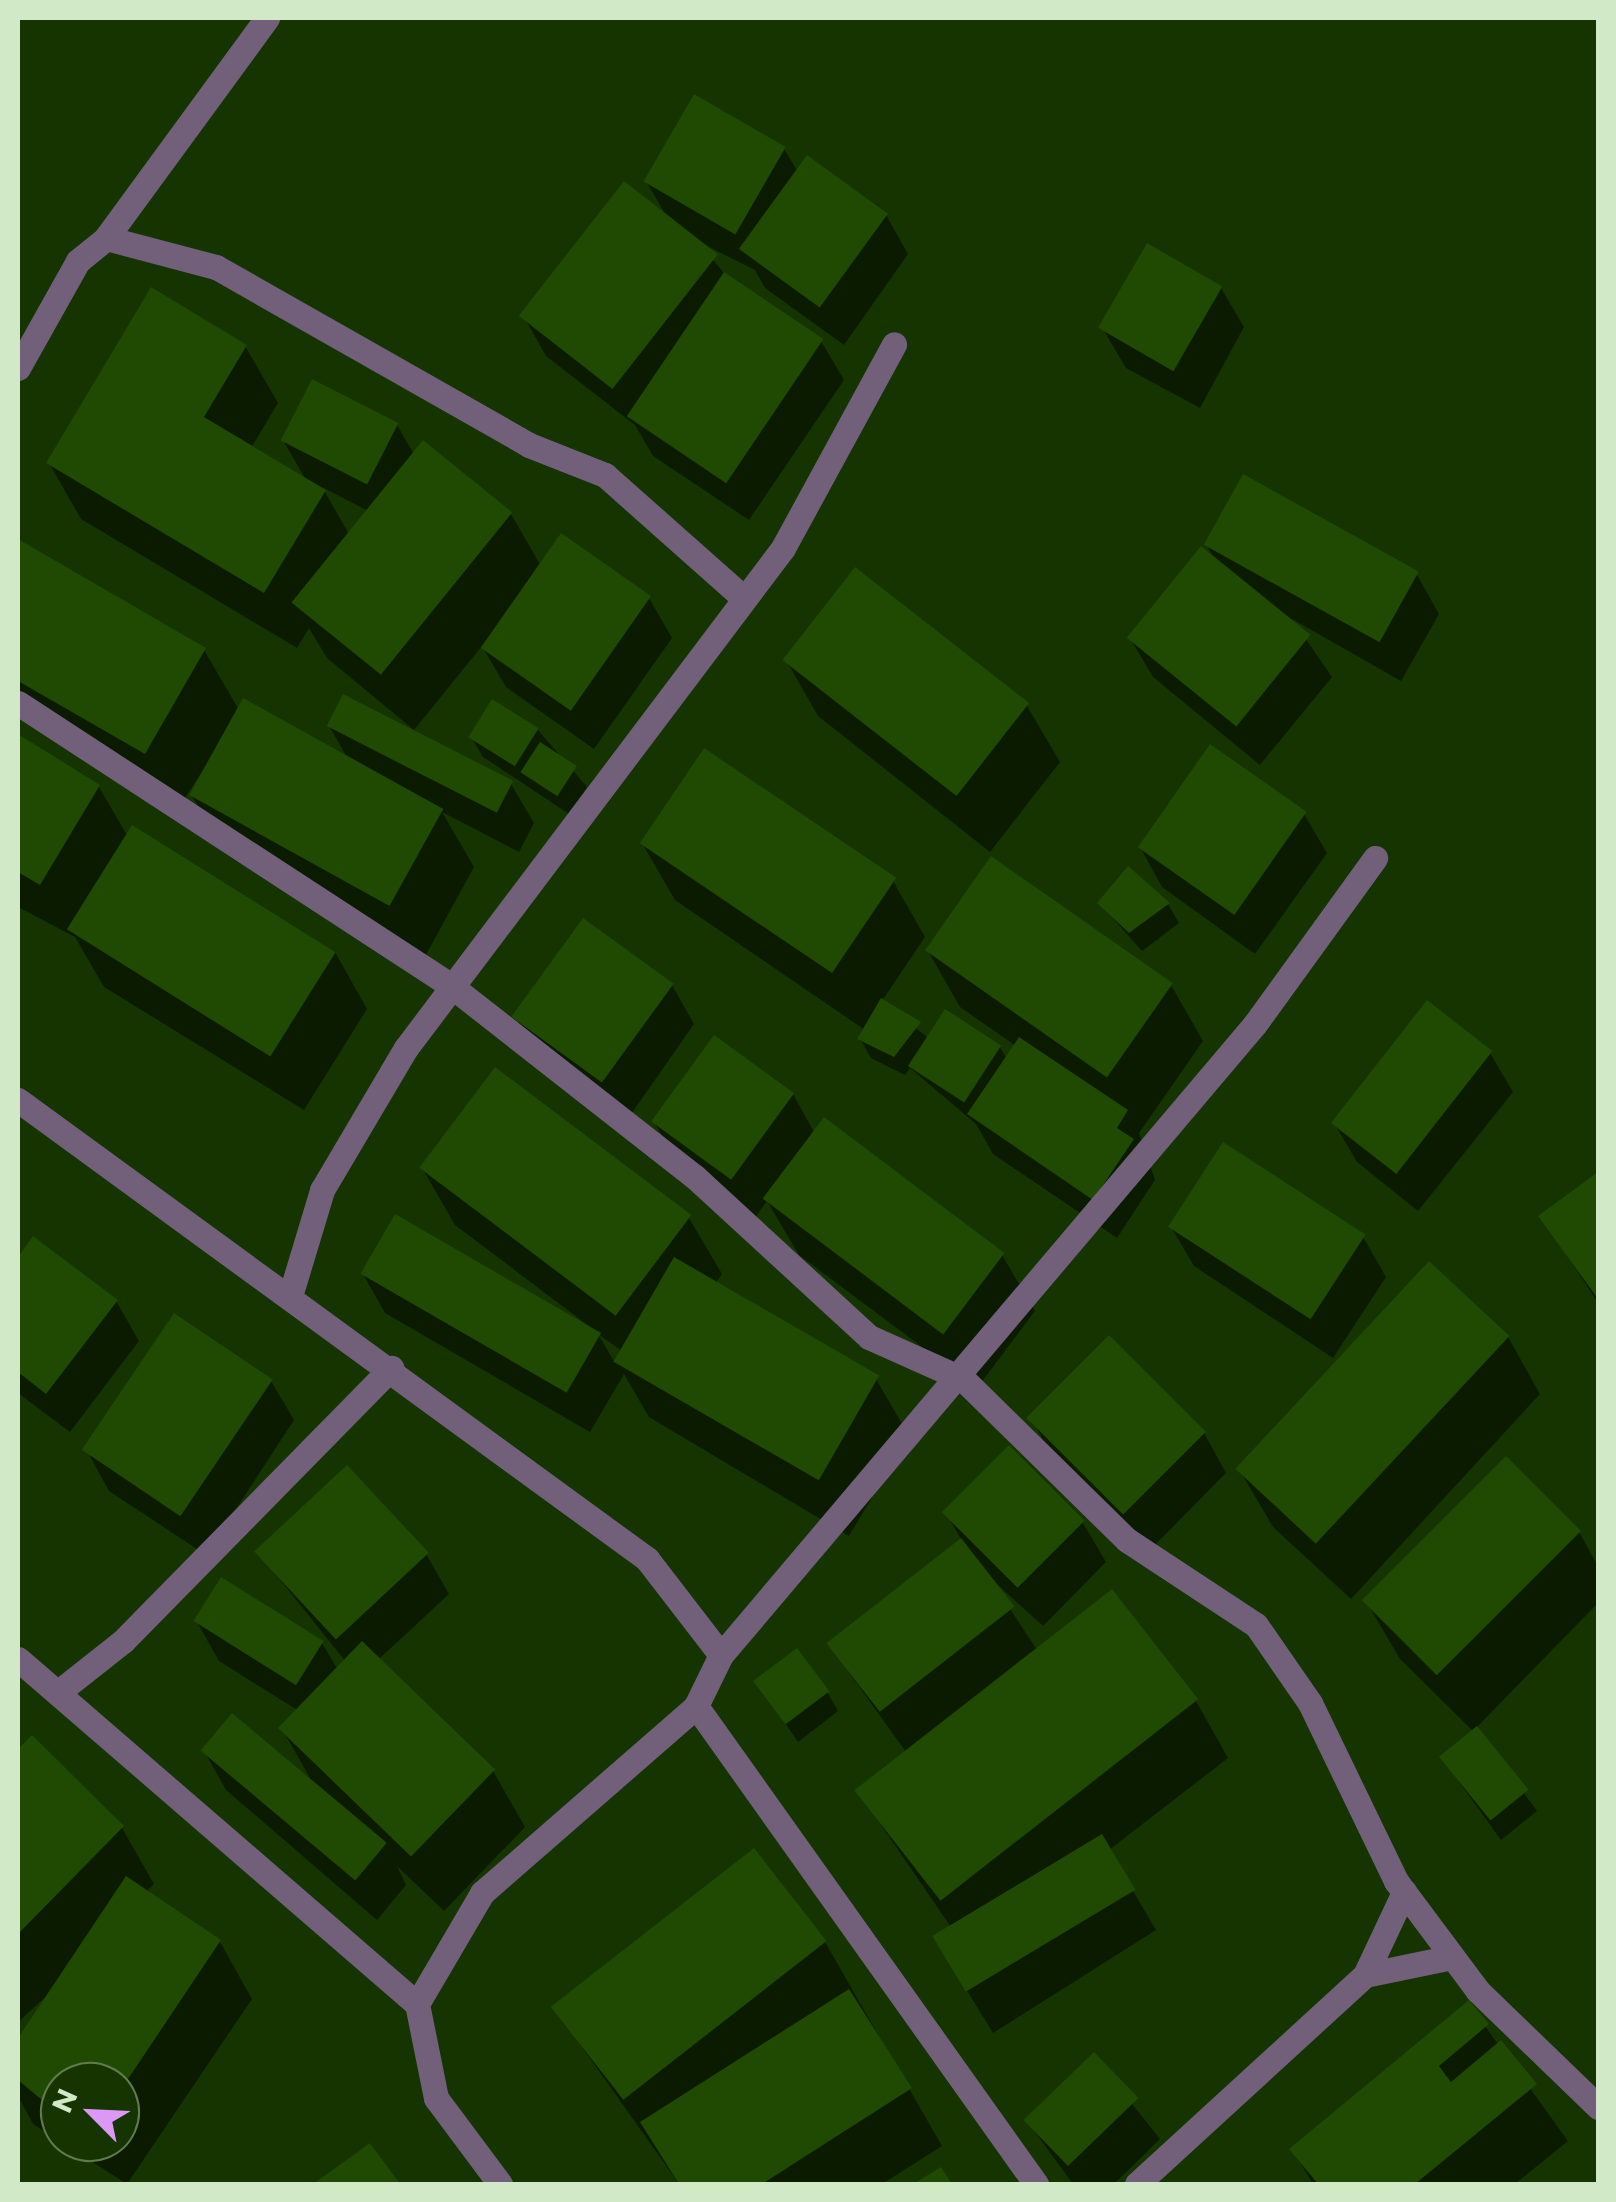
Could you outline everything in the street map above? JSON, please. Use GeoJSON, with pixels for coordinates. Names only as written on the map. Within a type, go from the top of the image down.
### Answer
{"type":"FeatureCollection","features":[{"type":"Feature","properties":{"kind":"street"},"geometry":{"type":"LineString","coordinates":[[18,368],[78,260],[106,238],[267,18]]}},
{"type":"Feature","properties":{"kind":"street"},"geometry":{"type":"LineString","coordinates":[[106,238],[216,266],[529,446],[605,476],[740,595]]}},
{"type":"Feature","properties":{"kind":"street"},"geometry":{"type":"LineString","coordinates":[[291,1292],[322,1190],[450,985],[740,595],[783,548],[894,344]]}},
{"type":"Feature","properties":{"kind":"street"},"geometry":{"type":"LineString","coordinates":[[18,704],[450,985],[695,1177],[869,1337],[963,1379],[1127,1540],[1256,1625],[1310,1703],[1404,1892],[1452,1957],[1598,2107]]}},
{"type":"Feature","properties":{"kind":"street"},"geometry":{"type":"LineString","coordinates":[[417,2004],[482,1894],[696,1706],[721,1655],[963,1379],[1254,1024],[1374,858]]}},
{"type":"Feature","properties":{"kind":"street"},"geometry":{"type":"LineString","coordinates":[[18,1100],[291,1292],[646,1558],[721,1655]]}},
{"type":"Feature","properties":{"kind":"street"},"geometry":{"type":"LineString","coordinates":[[60,1690],[123,1641],[391,1368]]}},
{"type":"Feature","properties":{"kind":"street"},"geometry":{"type":"LineString","coordinates":[[18,1659],[60,1690],[417,2004],[436,2098],[500,2184]]}},
{"type":"Feature","properties":{"kind":"street"},"geometry":{"type":"LineString","coordinates":[[696,1706],[1036,2184]]}},
{"type":"Feature","properties":{"kind":"street"},"geometry":{"type":"LineString","coordinates":[[1137,2184],[1365,1975],[1404,1892]]}},
{"type":"Feature","properties":{"kind":"street"},"geometry":{"type":"LineString","coordinates":[[1365,1975],[1452,1957]]}},
{"type":"Feature","properties":{"kind":"building"},"geometry":{"type":"Polygon","coordinates":[[[694,94],[786,147],[735,234],[644,181],[694,94]]]}},
{"type":"Feature","properties":{"kind":"building"},"geometry":{"type":"Polygon","coordinates":[[[807,155],[888,214],[820,308],[739,249],[807,155]]]}},
{"type":"Feature","properties":{"kind":"building"},"geometry":{"type":"Polygon","coordinates":[[[624,181],[718,254],[612,389],[519,316],[624,181]]]}},
{"type":"Feature","properties":{"kind":"building"},"geometry":{"type":"Polygon","coordinates":[[[1147,243],[1222,286],[1173,371],[1098,328],[1147,243]]]}},
{"type":"Feature","properties":{"kind":"building"},"geometry":{"type":"Polygon","coordinates":[[[724,272],[823,339],[726,483],[627,416],[724,272]]]}},
{"type":"Feature","properties":{"kind":"building"},"geometry":{"type":"Polygon","coordinates":[[[151,287],[247,345],[204,417],[326,490],[264,593],[46,463],[151,287]]]}},
{"type":"Feature","properties":{"kind":"building"},"geometry":{"type":"Polygon","coordinates":[[[312,379],[398,423],[367,485],[281,440],[312,379]]]}},
{"type":"Feature","properties":{"kind":"building"},"geometry":{"type":"Polygon","coordinates":[[[423,440],[512,512],[381,675],[291,602],[423,440]]]}},
{"type":"Feature","properties":{"kind":"building"},"geometry":{"type":"Polygon","coordinates":[[[1243,474],[1419,571],[1380,642],[1204,545],[1243,474]]]}},
{"type":"Feature","properties":{"kind":"building"},"geometry":{"type":"Polygon","coordinates":[[[561,533],[651,596],[571,711],[481,648],[561,533]]]}},
{"type":"Feature","properties":{"kind":"building"},"geometry":{"type":"Polygon","coordinates":[[[18,539],[206,648],[145,754],[18,681],[18,539]]]}},
{"type":"Feature","properties":{"kind":"building"},"geometry":{"type":"Polygon","coordinates":[[[1201,546],[1311,635],[1236,726],[1127,638],[1201,546]]]}},
{"type":"Feature","properties":{"kind":"building"},"geometry":{"type":"Polygon","coordinates":[[[855,567],[1029,703],[957,796],[782,660],[855,567]]]}},
{"type":"Feature","properties":{"kind":"building"},"geometry":{"type":"Polygon","coordinates":[[[343,694],[513,781],[497,813],[327,726],[343,694]]]}},
{"type":"Feature","properties":{"kind":"building"},"geometry":{"type":"Polygon","coordinates":[[[243,698],[443,809],[389,906],[189,795],[243,698]]]}},
{"type":"Feature","properties":{"kind":"building"},"geometry":{"type":"Polygon","coordinates":[[[492,699],[539,728],[515,766],[468,737],[492,699]]]}},
{"type":"Feature","properties":{"kind":"building"},"geometry":{"type":"Polygon","coordinates":[[[18,734],[100,785],[40,885],[18,872],[18,734]]]}},
{"type":"Feature","properties":{"kind":"building"},"geometry":{"type":"Polygon","coordinates":[[[540,742],[577,766],[557,796],[520,772],[540,742]]]}},
{"type":"Feature","properties":{"kind":"building"},"geometry":{"type":"Polygon","coordinates":[[[1210,744],[1307,812],[1234,915],[1138,847],[1210,744]]]}},
{"type":"Feature","properties":{"kind":"building"},"geometry":{"type":"Polygon","coordinates":[[[704,748],[896,878],[832,973],[640,843],[704,748]]]}},
{"type":"Feature","properties":{"kind":"building"},"geometry":{"type":"Polygon","coordinates":[[[132,825],[336,952],[270,1056],[67,929],[132,825]]]}},
{"type":"Feature","properties":{"kind":"building"},"geometry":{"type":"Polygon","coordinates":[[[991,856],[1173,983],[1107,1078],[925,950],[991,856]]]}},
{"type":"Feature","properties":{"kind":"building"},"geometry":{"type":"Polygon","coordinates":[[[1128,866],[1170,903],[1129,933],[1097,903],[1128,866]]]}},
{"type":"Feature","properties":{"kind":"building"},"geometry":{"type":"Polygon","coordinates":[[[583,918],[674,984],[602,1083],[511,1017],[583,918]]]}},
{"type":"Feature","properties":{"kind":"building"},"geometry":{"type":"Polygon","coordinates":[[[881,998],[921,1022],[894,1057],[857,1039],[881,998]]]}},
{"type":"Feature","properties":{"kind":"building"},"geometry":{"type":"Polygon","coordinates":[[[1427,1000],[1492,1051],[1396,1174],[1331,1123],[1427,1000]]]}},
{"type":"Feature","properties":{"kind":"building"},"geometry":{"type":"Polygon","coordinates":[[[945,1009],[1001,1045],[964,1103],[908,1066],[945,1009]]]}},
{"type":"Feature","properties":{"kind":"building"},"geometry":{"type":"Polygon","coordinates":[[[714,1035],[794,1093],[731,1180],[651,1122],[714,1035]]]}},
{"type":"Feature","properties":{"kind":"building"},"geometry":{"type":"Polygon","coordinates":[[[1019,1037],[1128,1110],[1117,1128],[1134,1139],[1093,1200],[967,1114],[1019,1037]]]}},
{"type":"Feature","properties":{"kind":"building"},"geometry":{"type":"Polygon","coordinates":[[[495,1067],[691,1215],[616,1316],[419,1168],[495,1067]]]}},
{"type":"Feature","properties":{"kind":"building"},"geometry":{"type":"Polygon","coordinates":[[[824,1117],[1004,1253],[943,1334],[763,1198],[824,1117]]]}},
{"type":"Feature","properties":{"kind":"building"},"geometry":{"type":"Polygon","coordinates":[[[1223,1142],[1366,1235],[1311,1319],[1168,1227],[1223,1142]]]}},
{"type":"Feature","properties":{"kind":"building"},"geometry":{"type":"Polygon","coordinates":[[[1598,1172],[1598,1299],[1538,1216],[1598,1172]]]}},
{"type":"Feature","properties":{"kind":"building"},"geometry":{"type":"Polygon","coordinates":[[[395,1214],[601,1333],[567,1393],[360,1274],[395,1214]]]}},
{"type":"Feature","properties":{"kind":"building"},"geometry":{"type":"Polygon","coordinates":[[[33,1236],[118,1300],[46,1394],[18,1372],[18,1257],[33,1236]]]}},
{"type":"Feature","properties":{"kind":"building"},"geometry":{"type":"Polygon","coordinates":[[[674,1257],[879,1376],[819,1480],[614,1362],[674,1257]]]}},
{"type":"Feature","properties":{"kind":"building"},"geometry":{"type":"Polygon","coordinates":[[[1429,1261],[1509,1336],[1316,1544],[1235,1469],[1429,1261]]]}},
{"type":"Feature","properties":{"kind":"building"},"geometry":{"type":"Polygon","coordinates":[[[174,1313],[273,1380],[180,1516],[82,1450],[174,1313]]]}},
{"type":"Feature","properties":{"kind":"building"},"geometry":{"type":"Polygon","coordinates":[[[1109,1335],[1206,1432],[1123,1515],[1026,1418],[1109,1335]]]}},
{"type":"Feature","properties":{"kind":"building"},"geometry":{"type":"Polygon","coordinates":[[[1009,1445],[1085,1521],[1017,1588],[942,1512],[1009,1445]]]}},
{"type":"Feature","properties":{"kind":"building"},"geometry":{"type":"Polygon","coordinates":[[[1506,1456],[1581,1531],[1437,1675],[1362,1600],[1506,1456]]]}},
{"type":"Feature","properties":{"kind":"building"},"geometry":{"type":"Polygon","coordinates":[[[347,1465],[429,1553],[336,1639],[254,1552],[347,1465]]]}},
{"type":"Feature","properties":{"kind":"building"},"geometry":{"type":"Polygon","coordinates":[[[961,1538],[1015,1607],[880,1712],[826,1643],[961,1538]]]}},
{"type":"Feature","properties":{"kind":"building"},"geometry":{"type":"Polygon","coordinates":[[[221,1577],[324,1641],[296,1685],[193,1621],[221,1577]]]}},
{"type":"Feature","properties":{"kind":"building"},"geometry":{"type":"Polygon","coordinates":[[[1112,1589],[1198,1699],[941,1901],[854,1790],[1112,1589]]]}},
{"type":"Feature","properties":{"kind":"building"},"geometry":{"type":"Polygon","coordinates":[[[362,1641],[495,1770],[411,1857],[278,1728],[362,1641]]]}},
{"type":"Feature","properties":{"kind":"building"},"geometry":{"type":"Polygon","coordinates":[[[797,1648],[829,1691],[786,1724],[753,1681],[797,1648]]]}},
{"type":"Feature","properties":{"kind":"building"},"geometry":{"type":"Polygon","coordinates":[[[232,1713],[387,1843],[355,1880],[201,1751],[232,1713]]]}},
{"type":"Feature","properties":{"kind":"building"},"geometry":{"type":"Polygon","coordinates":[[[1477,1726],[1529,1790],[1491,1821],[1439,1757],[1477,1726]]]}},
{"type":"Feature","properties":{"kind":"building"},"geometry":{"type":"Polygon","coordinates":[[[32,1735],[124,1826],[18,1934],[18,1749],[32,1735]]]}},
{"type":"Feature","properties":{"kind":"building"},"geometry":{"type":"Polygon","coordinates":[[[1102,1834],[1135,1890],[966,1992],[932,1936],[1102,1834]]]}},
{"type":"Feature","properties":{"kind":"building"},"geometry":{"type":"Polygon","coordinates":[[[754,1848],[827,1941],[623,2100],[551,2007],[754,1848]]]}},
{"type":"Feature","properties":{"kind":"building"},"geometry":{"type":"Polygon","coordinates":[[[126,1876],[221,1940],[139,2062],[40,2062],[40,2098],[18,2080],[18,2038],[126,1876]]]}},
{"type":"Feature","properties":{"kind":"building"},"geometry":{"type":"Polygon","coordinates":[[[849,1989],[912,2088],[762,2184],[679,2184],[640,2122],[849,1989]]]}},
{"type":"Feature","properties":{"kind":"building"},"geometry":{"type":"Polygon","coordinates":[[[1469,2000],[1489,2024],[1439,2066],[1451,2082],[1501,2040],[1537,2084],[1415,2184],[1318,2184],[1289,2149],[1469,2000]]]}},
{"type":"Feature","properties":{"kind":"building"},"geometry":{"type":"Polygon","coordinates":[[[1094,2052],[1138,2098],[1068,2166],[1024,2120],[1094,2052]]]}},
{"type":"Feature","properties":{"kind":"building"},"geometry":{"type":"Polygon","coordinates":[[[370,2143],[400,2184],[313,2184],[370,2143]]]}},
{"type":"Feature","properties":{"kind":"building"},"geometry":{"type":"Polygon","coordinates":[[[941,2167],[952,2184],[913,2184],[941,2167]]]}}]}
